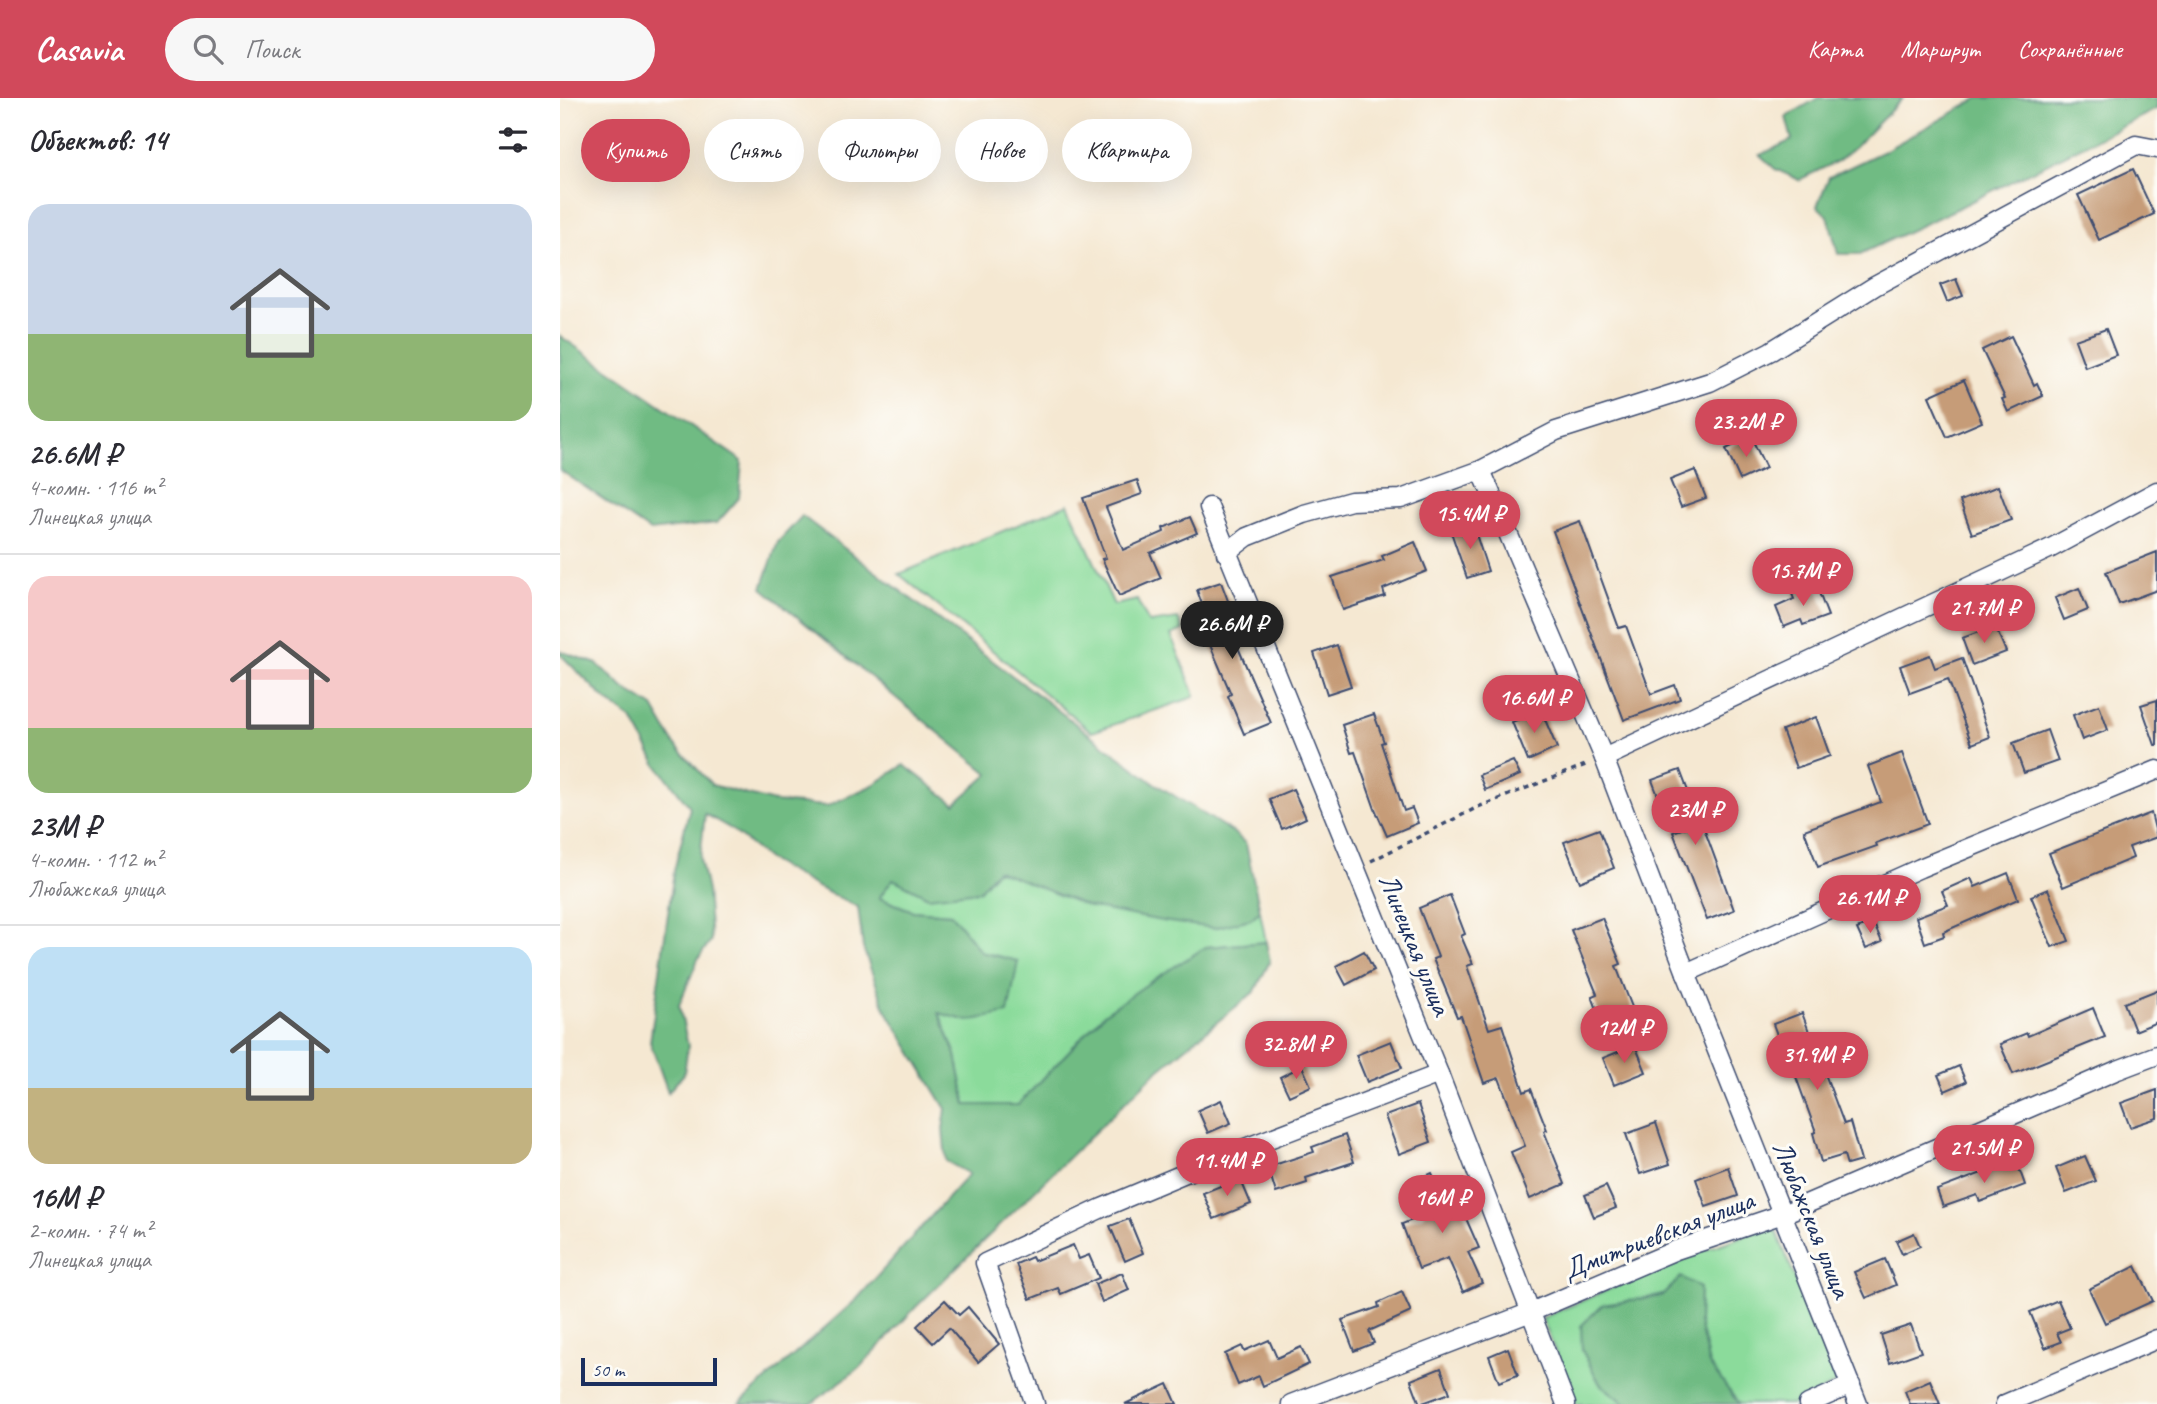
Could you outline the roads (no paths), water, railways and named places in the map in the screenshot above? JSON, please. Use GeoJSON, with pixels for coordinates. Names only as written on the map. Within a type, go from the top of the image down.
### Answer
{"type":"FeatureCollection","features":[{"type":"Feature","properties":{"kind":"street"},"geometry":{"type":"LineString","coordinates":[[1226,553],[1247,537],[1304,514],[1351,501],[1401,499],[1481,470],[1556,431],[1710,382],[1772,351],[1875,286],[2136,145],[2157,149]]}},
{"type":"Feature","properties":{"kind":"street","name":"Любажская улица"},"geometry":{"type":"LineString","coordinates":[[1481,470],[1604,758],[1686,973],[1858,1404]]}},
{"type":"Feature","properties":{"kind":"street"},"geometry":{"type":"LineString","coordinates":[[1604,758],[2051,548],[2157,491]]}},
{"type":"Feature","properties":{"kind":"street","name":"Линецкая улица"},"geometry":{"type":"LineString","coordinates":[[1209,507],[1357,867],[1566,1404]]}},
{"type":"Feature","properties":{"kind":"street"},"geometry":{"type":"LineString","coordinates":[[1686,973],[1920,868],[2157,770]]}},
{"type":"Feature","properties":{"kind":"street","name":"Дмитриевская улица"},"geometry":{"type":"LineString","coordinates":[[1291,1404],[1531,1312],[1676,1250],[1783,1214],[2157,1055]]}},
{"type":"Feature","properties":{"kind":"street"},"geometry":{"type":"LineString","coordinates":[[1035,1404],[985,1263],[1102,1208],[1245,1148],[1439,1074]]}},
{"type":"Feature","properties":{"kind":"street"},"geometry":{"type":"LineString","coordinates":[[2005,1404],[2157,1339]]}},
{"type":"Feature","properties":{"kind":"street"},"geometry":{"type":"LineString","coordinates":[[1808,1404],[1851,1385]]}}]}
